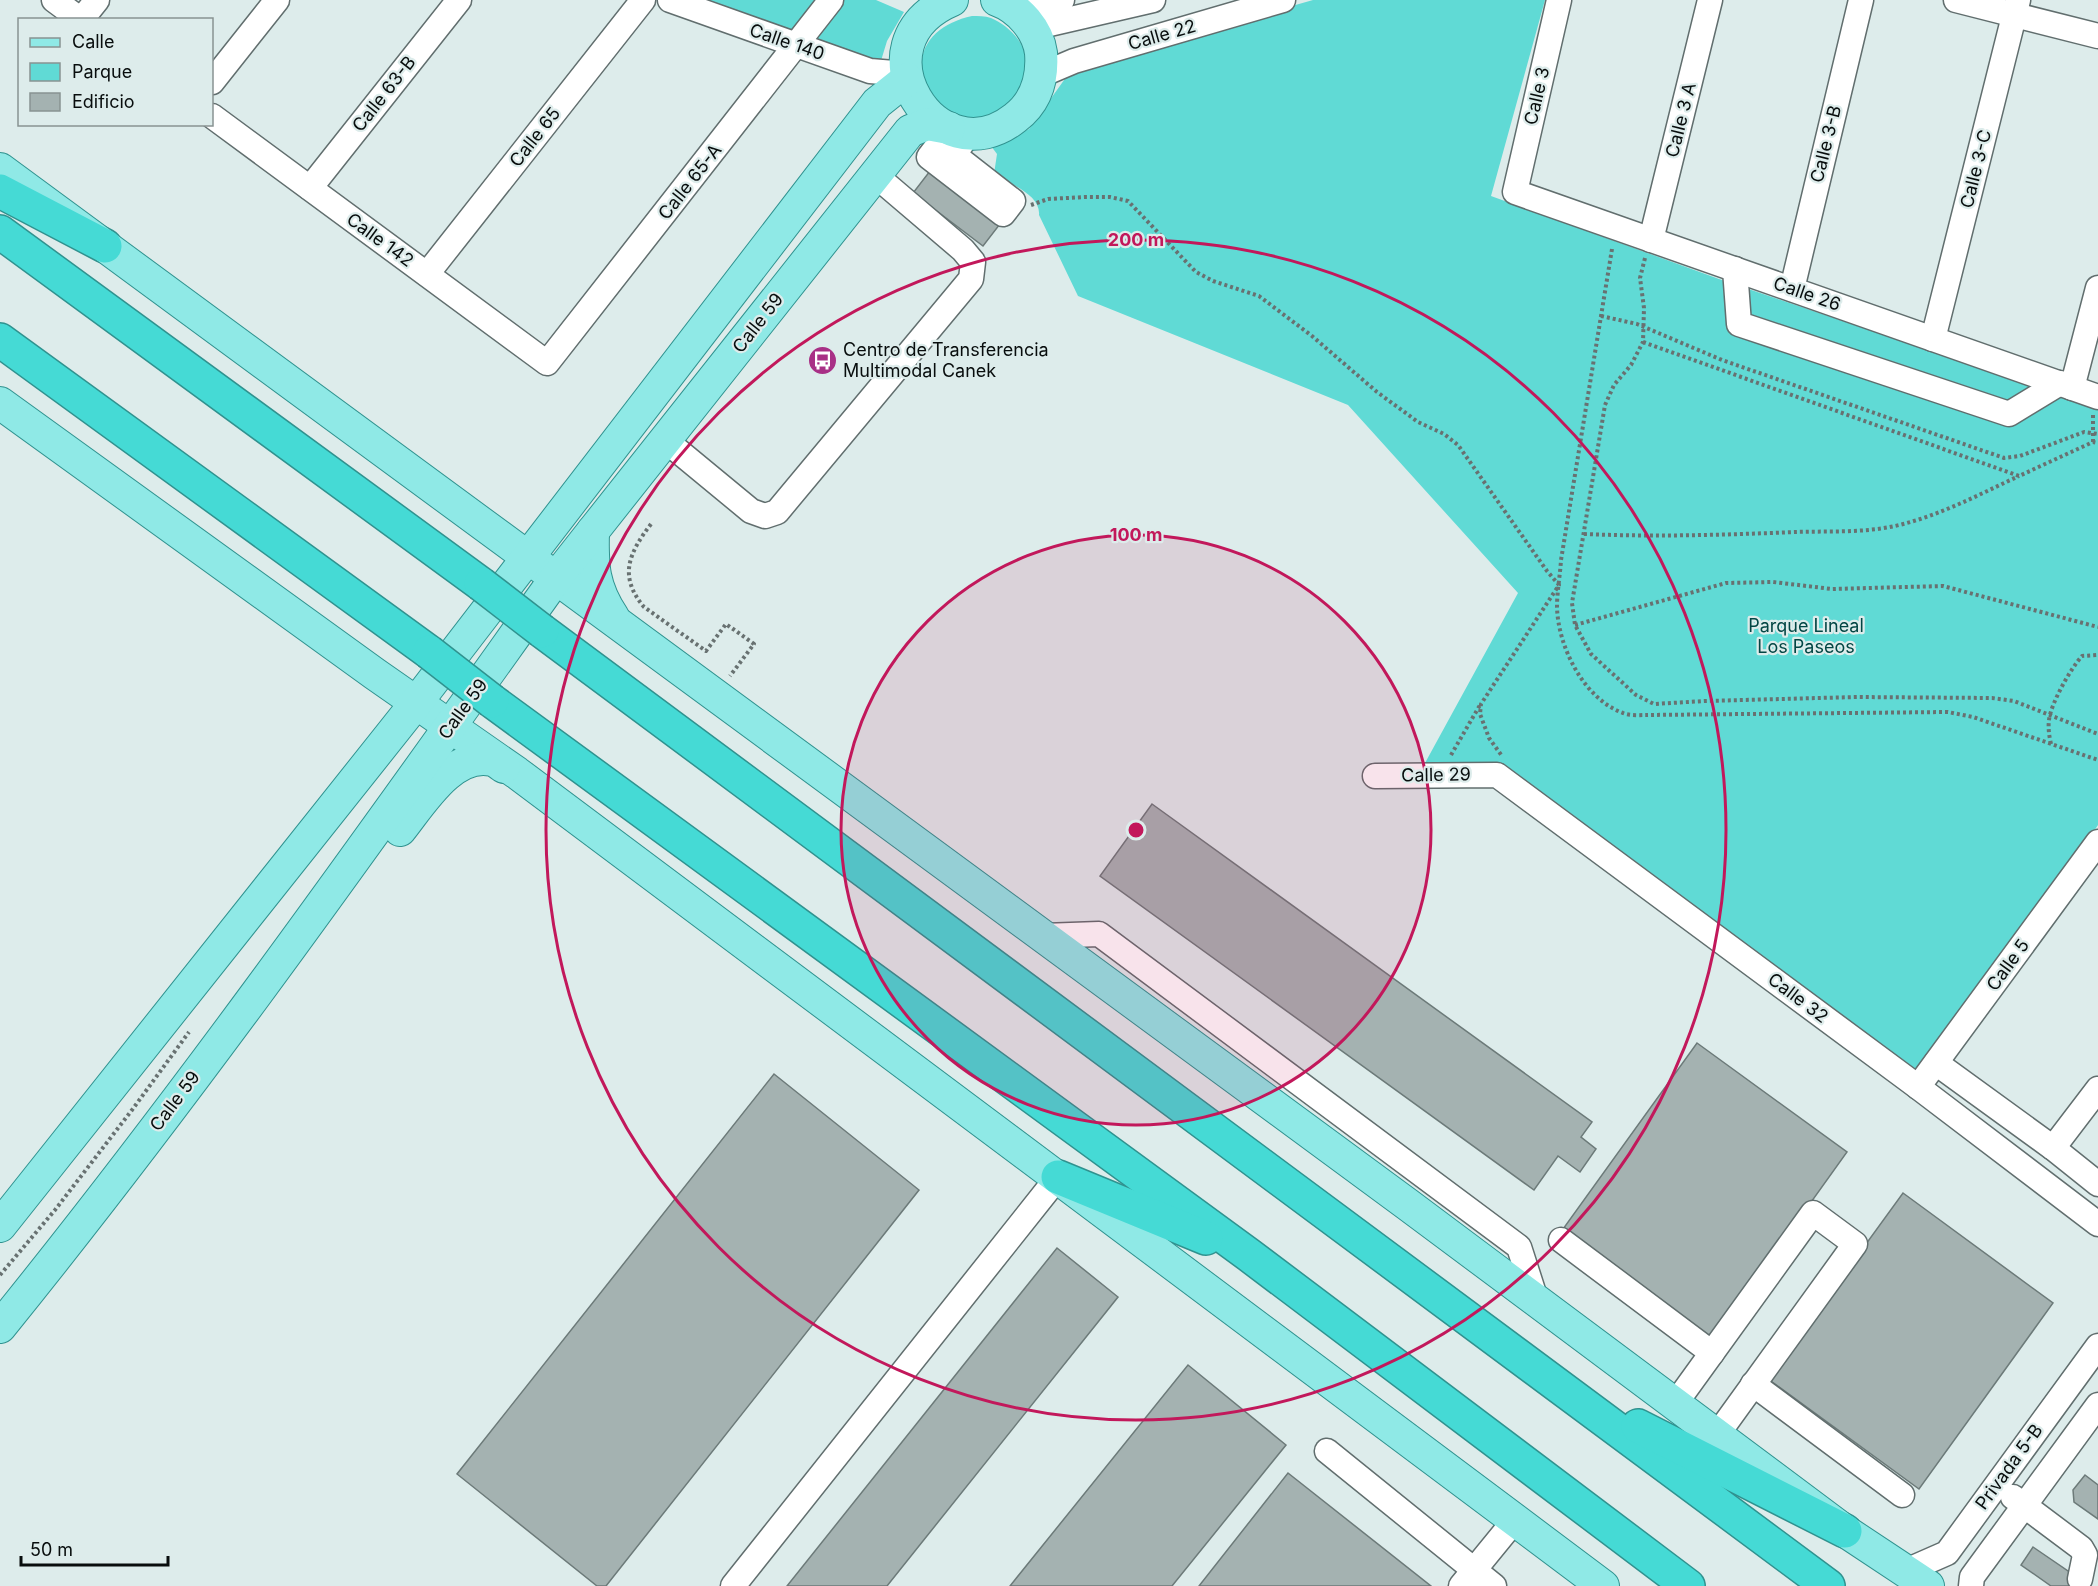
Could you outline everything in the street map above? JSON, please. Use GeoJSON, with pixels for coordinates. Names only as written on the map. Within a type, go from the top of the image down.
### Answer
{"type":"FeatureCollection","features":[{"type":"Feature","properties":{"kind":"highway"},"geometry":{"type":"LineString","coordinates":[[0,191],[105,246]]}},
{"type":"Feature","properties":{"kind":"highway"},"geometry":{"type":"LineString","coordinates":[[0,232],[481,584],[1828,1586]]}},
{"type":"Feature","properties":{"kind":"highway"},"geometry":{"type":"LineString","coordinates":[[0,340],[429,652],[492,701],[1249,1255],[1688,1586]]}},
{"type":"Feature","properties":{"kind":"highway"},"geometry":{"type":"LineString","coordinates":[[1058,1177],[1249,1255]]}},
{"type":"Feature","properties":{"kind":"highway"},"geometry":{"type":"LineString","coordinates":[[1546,1377],[1845,1531]]}},
{"type":"Feature","properties":{"kind":"main road"},"geometry":{"type":"LineString","coordinates":[[936,2],[912,36],[906,54],[907,76],[915,100],[930,117],[957,139]]}},
{"type":"Feature","properties":{"kind":"main road"},"geometry":{"type":"LineString","coordinates":[[1016,13],[1041,51],[1041,75]]}},
{"type":"Feature","properties":{"kind":"main road","name":"Calle 59"},"geometry":{"type":"LineString","coordinates":[[0,1327],[62,1251],[266,981],[556,578],[910,131],[927,124],[957,139],[989,131],[1008,123],[1024,111],[1035,94],[1041,75]]}},
{"type":"Feature","properties":{"kind":"main road"},"geometry":{"type":"LineString","coordinates":[[0,1226],[416,703],[877,103],[907,76]]}},
{"type":"Feature","properties":{"kind":"main road"},"geometry":{"type":"LineString","coordinates":[[0,169],[1043,936],[1845,1531],[1917,1578]]}},
{"type":"Feature","properties":{"kind":"main road"},"geometry":{"type":"LineString","coordinates":[[0,403],[416,703],[517,773],[1603,1586]]}},
{"type":"Feature","properties":{"kind":"main road"},"geometry":{"type":"LineString","coordinates":[[593,531],[593,570],[596,585],[602,600],[618,625]]}},
{"type":"Feature","properties":{"kind":"main road"},"geometry":{"type":"LineString","coordinates":[[266,981],[351,890],[445,773],[473,761],[492,760],[517,773]]}},
{"type":"Feature","properties":{"kind":"street"},"geometry":{"type":"LineString","coordinates":[[54,0],[78,18]]}},
{"type":"Feature","properties":{"kind":"street"},"geometry":{"type":"LineString","coordinates":[[83,18],[97,0]]}},
{"type":"Feature","properties":{"kind":"street"},"geometry":{"type":"LineString","coordinates":[[213,81],[277,0]]}},
{"type":"Feature","properties":{"kind":"street","name":"Calle 63-B"},"geometry":{"type":"LineString","coordinates":[[310,188],[459,0]]}},
{"type":"Feature","properties":{"kind":"street","name":"Calle 65"},"geometry":{"type":"LineString","coordinates":[[427,274],[643,0]]}},
{"type":"Feature","properties":{"kind":"street","name":"Calle 140"},"geometry":{"type":"LineString","coordinates":[[670,0],[870,71],[907,76]]}},
{"type":"Feature","properties":{"kind":"street","name":"Calle 65-A"},"geometry":{"type":"LineString","coordinates":[[547,363],[831,0]]}},
{"type":"Feature","properties":{"kind":"street"},"geometry":{"type":"LineString","coordinates":[[1016,13],[1062,0]]}},
{"type":"Feature","properties":{"kind":"street","name":"Calle 22"},"geometry":{"type":"LineString","coordinates":[[1016,13],[1153,0]]}},
{"type":"Feature","properties":{"kind":"street","name":"Calle 22"},"geometry":{"type":"LineString","coordinates":[[1041,75],[1074,61],[1283,0]]}},
{"type":"Feature","properties":{"kind":"street","name":"Calle 3"},"geometry":{"type":"LineString","coordinates":[[1515,192],[1559,0]]}},
{"type":"Feature","properties":{"kind":"street","name":"Calle 3 A"},"geometry":{"type":"LineString","coordinates":[[1649,239],[1710,0]]}},
{"type":"Feature","properties":{"kind":"street","name":"Calle 3-B"},"geometry":{"type":"LineString","coordinates":[[1792,289],[1861,0]]}},
{"type":"Feature","properties":{"kind":"street"},"geometry":{"type":"LineString","coordinates":[[1956,0],[2016,7],[2098,36]]}},
{"type":"Feature","properties":{"kind":"street","name":"Calle 3-C"},"geometry":{"type":"LineString","coordinates":[[1933,339],[2016,7]]}},
{"type":"Feature","properties":{"kind":"street","name":"Calle 142"},"geometry":{"type":"LineString","coordinates":[[213,117],[547,363]]}},
{"type":"Feature","properties":{"kind":"street"},"geometry":{"type":"LineString","coordinates":[[957,139],[939,144],[929,157],[1004,214],[1014,201]]}},
{"type":"Feature","properties":{"kind":"street"},"geometry":{"type":"LineString","coordinates":[[665,440],[751,511],[765,516],[777,512],[971,279],[973,262],[963,250],[875,175]]}},
{"type":"Feature","properties":{"kind":"street","name":"Calle 26"},"geometry":{"type":"LineString","coordinates":[[1515,192],[2098,397]]}},
{"type":"Feature","properties":{"kind":"street"},"geometry":{"type":"LineString","coordinates":[[1735,269],[1739,324],[2009,414],[2066,386],[2098,288]]}},
{"type":"Feature","properties":{"kind":"street","name":"Calle 29"},"geometry":{"type":"LineString","coordinates":[[1375,776],[1500,777]]}},
{"type":"Feature","properties":{"kind":"street","name":"Calle 32"},"geometry":{"type":"LineString","coordinates":[[1500,777],[1918,1087],[2098,1224]]}},
{"type":"Feature","properties":{"kind":"street","name":"Calle 5"},"geometry":{"type":"LineString","coordinates":[[1918,1087],[2098,842]]}},
{"type":"Feature","properties":{"kind":"street"},"geometry":{"type":"LineString","coordinates":[[1936,1063],[2054,1148],[2098,1185]]}},
{"type":"Feature","properties":{"kind":"street"},"geometry":{"type":"LineString","coordinates":[[2054,1148],[2098,1089]]}},
{"type":"Feature","properties":{"kind":"street"},"geometry":{"type":"LineString","coordinates":[[733,1586],[1058,1177]]}},
{"type":"Feature","properties":{"kind":"street"},"geometry":{"type":"LineString","coordinates":[[1675,1404],[1813,1213],[1855,1244],[1717,1435]]}},
{"type":"Feature","properties":{"kind":"street"},"geometry":{"type":"LineString","coordinates":[[1562,1240],[1712,1353]]}},
{"type":"Feature","properties":{"kind":"street","name":"Privada 5-B"},"geometry":{"type":"LineString","coordinates":[[1917,1578],[1947,1553],[2098,1346]]}},
{"type":"Feature","properties":{"kind":"street"},"geometry":{"type":"LineString","coordinates":[[1754,1384],[1902,1495]]}},
{"type":"Feature","properties":{"kind":"street","name":"Privada 5-B"},"geometry":{"type":"LineString","coordinates":[[1971,1586],[1972,1577],[2098,1405]]}},
{"type":"Feature","properties":{"kind":"street"},"geometry":{"type":"LineString","coordinates":[[1327,1451],[1467,1578],[1494,1586]]}},
{"type":"Feature","properties":{"kind":"street"},"geometry":{"type":"LineString","coordinates":[[1996,1485],[2081,1548],[2085,1555],[2080,1579]]}},
{"type":"Feature","properties":{"kind":"street"},"geometry":{"type":"LineString","coordinates":[[1467,1578],[1515,1520]]}},
{"type":"Feature","properties":{"kind":"path"},"geometry":{"type":"LineString","coordinates":[[1014,201],[1028,206],[1048,199],[1110,197],[1128,201],[1197,272],[1213,281],[1259,296],[1312,336],[1377,392],[1418,422],[1444,434],[1458,445],[1559,585]]}},
{"type":"Feature","properties":{"kind":"path"},"geometry":{"type":"LineString","coordinates":[[1615,227],[1563,549],[1557,607],[1563,643],[1577,673],[1602,702],[1624,714],[1948,712],[1974,717],[2098,760]]}},
{"type":"Feature","properties":{"kind":"path"},"geometry":{"type":"LineString","coordinates":[[1649,239],[1640,278],[1644,308],[1643,342],[1631,365],[1614,385],[1605,405],[1572,603],[1575,625],[1591,654],[1636,695],[1654,704],[1705,700],[1857,697],[1992,698],[2014,701],[2098,734]]}},
{"type":"Feature","properties":{"kind":"path"},"geometry":{"type":"LineString","coordinates":[[1601,316],[1644,327],[1722,360],[2004,458],[2020,456],[2084,432],[2098,434]]}},
{"type":"Feature","properties":{"kind":"path"},"geometry":{"type":"LineString","coordinates":[[1643,342],[2019,476]]}},
{"type":"Feature","properties":{"kind":"path"},"geometry":{"type":"LineString","coordinates":[[1584,534],[1639,536],[1744,534],[1893,526],[1950,508],[2093,442],[2098,443]]}},
{"type":"Feature","properties":{"kind":"path"},"geometry":{"type":"LineString","coordinates":[[651,524],[636,543],[630,556],[629,578],[633,590],[644,607],[706,651],[726,624],[754,644],[729,678]]}},
{"type":"Feature","properties":{"kind":"path"},"geometry":{"type":"LineString","coordinates":[[1575,625],[1726,584],[1773,582],[1832,589],[1943,586],[2098,627]]}},
{"type":"Feature","properties":{"kind":"path"},"geometry":{"type":"LineString","coordinates":[[1440,775],[1481,704],[1559,585]]}},
{"type":"Feature","properties":{"kind":"path"},"geometry":{"type":"LineString","coordinates":[[2051,744],[2048,728],[2049,716],[2072,666],[2082,656],[2098,655]]}},
{"type":"Feature","properties":{"kind":"path"},"geometry":{"type":"LineString","coordinates":[[1481,704],[1480,714],[1489,738],[1500,751],[1505,766],[1500,777]]}},
{"type":"Feature","properties":{"kind":"path"},"geometry":{"type":"LineString","coordinates":[[0,1275],[55,1210],[194,1026]]}},
{"type":"Feature","properties":{"kind":"green space"},"geometry":{"type":"Polygon","coordinates":[[[695,0],[816,0],[792,34],[695,0]]]}},
{"type":"Feature","properties":{"kind":"green space"},"geometry":{"type":"Polygon","coordinates":[[[841,0],[876,0],[904,12],[887,41],[880,64],[809,39],[841,0]]]}},
{"type":"Feature","properties":{"kind":"green space","name":"Parque Lineal Los Paseos"},"geometry":{"type":"Polygon","coordinates":[[[1313,0],[1545,0],[1491,196],[1719,279],[2098,408],[2098,825],[1918,1087],[1494,763],[1425,763],[1518,593],[1348,405],[1078,296],[1039,215],[1035,201],[1023,190],[994,174],[997,154],[991,146],[1029,129],[1072,69],[1313,0]]]}},
{"type":"Feature","properties":{"kind":"green space"},"geometry":{"type":"Polygon","coordinates":[[[972,16],[991,18],[1006,27],[1023,48],[1028,64],[1026,77],[1015,104],[967,123],[934,106],[923,75],[922,62],[929,41],[937,32],[947,25],[972,16]]]}},
{"type":"Feature","properties":{"kind":"building"},"geometry":{"type":"Polygon","coordinates":[[[930,171],[1000,224],[983,246],[913,193],[930,171]]]}},
{"type":"Feature","properties":{"kind":"building"},"geometry":{"type":"Polygon","coordinates":[[[1152,804],[1592,1122],[1581,1137],[1596,1149],[1580,1172],[1558,1156],[1534,1190],[1100,876],[1152,804]]]}},
{"type":"Feature","properties":{"kind":"building"},"geometry":{"type":"Polygon","coordinates":[[[1697,1043],[1847,1152],[1713,1339],[1563,1229],[1697,1043]]]}},
{"type":"Feature","properties":{"kind":"building"},"geometry":{"type":"Polygon","coordinates":[[[774,1074],[919,1190],[606,1586],[597,1586],[457,1474],[774,1074]]]}},
{"type":"Feature","properties":{"kind":"building"},"geometry":{"type":"Polygon","coordinates":[[[1903,1193],[2053,1303],[1919,1489],[1768,1379],[1903,1193]]]}},
{"type":"Feature","properties":{"kind":"building"},"geometry":{"type":"Polygon","coordinates":[[[1057,1248],[1118,1297],[887,1586],[787,1586],[1057,1248]]]}},
{"type":"Feature","properties":{"kind":"building"},"geometry":{"type":"Polygon","coordinates":[[[1188,1365],[1286,1445],[1172,1586],[1010,1586],[1188,1365]]]}},
{"type":"Feature","properties":{"kind":"building"},"geometry":{"type":"Polygon","coordinates":[[[1288,1473],[1431,1586],[1199,1586],[1288,1473]]]}},
{"type":"Feature","properties":{"kind":"building"},"geometry":{"type":"Polygon","coordinates":[[[2085,1475],[2098,1485],[2098,1519],[2074,1502],[2073,1490],[2085,1475]]]}},
{"type":"Feature","properties":{"kind":"building"},"geometry":{"type":"Polygon","coordinates":[[[2033,1547],[2090,1586],[2051,1586],[2021,1565],[2033,1547]]]}},
{"type":"Feature","properties":{"kind":"place","name":"Centro de Transferencia Multimodal Canek"},"geometry":{"type":"Point","coordinates":[822,360]}}]}
